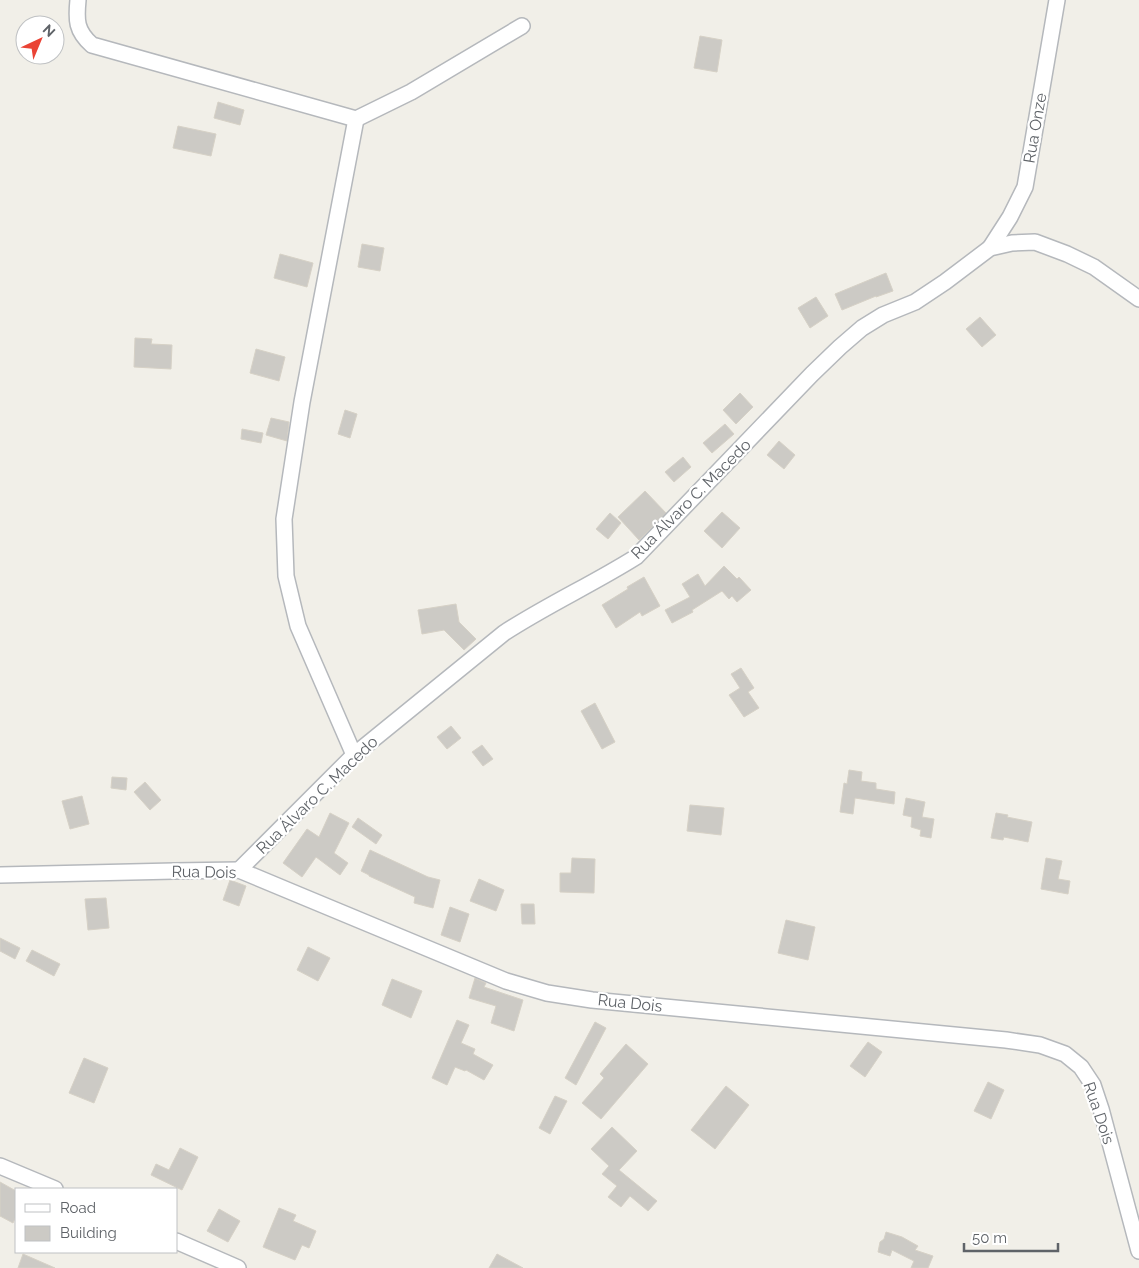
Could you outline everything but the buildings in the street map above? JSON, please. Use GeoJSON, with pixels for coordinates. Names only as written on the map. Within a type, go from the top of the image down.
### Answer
{"type":"FeatureCollection","features":[{"type":"Feature","properties":{"kind":"street"},"geometry":{"type":"LineString","coordinates":[[78,0],[76,19],[84,38],[92,45],[356,119],[411,92],[522,26]]}},
{"type":"Feature","properties":{"kind":"street","name":"Rua Onze"},"geometry":{"type":"LineString","coordinates":[[990,248],[1010,217],[1025,187],[1057,0]]}},
{"type":"Feature","properties":{"kind":"street"},"geometry":{"type":"LineString","coordinates":[[354,755],[298,626],[286,576],[284,519],[302,402],[356,119]]}},
{"type":"Feature","properties":{"kind":"street","name":"Rua Álvaro C. Macedo"},"geometry":{"type":"LineString","coordinates":[[238,870],[354,755],[504,633],[530,616],[613,572],[636,557],[812,374],[862,328],[884,315],[915,302],[990,248],[1012,243],[1036,242],[1067,254],[1094,267],[1139,299]]}},
{"type":"Feature","properties":{"kind":"street","name":"Rua Dois"},"geometry":{"type":"LineString","coordinates":[[0,875],[238,870],[506,981],[547,993],[592,1000],[1006,1040],[1040,1045],[1065,1054],[1081,1067],[1092,1085],[1139,1251]]}},
{"type":"Feature","properties":{"kind":"street"},"geometry":{"type":"LineString","coordinates":[[0,1166],[53,1188]]}},
{"type":"Feature","properties":{"kind":"street"},"geometry":{"type":"LineString","coordinates":[[178,1242],[238,1268]]}}]}
